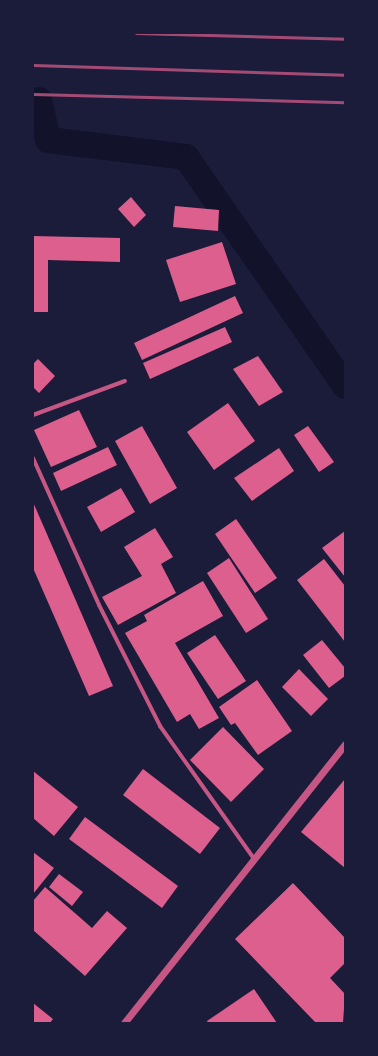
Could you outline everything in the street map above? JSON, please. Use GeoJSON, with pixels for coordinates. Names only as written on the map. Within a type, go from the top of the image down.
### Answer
{"type":"FeatureCollection","features":[{"type":"Feature","properties":{"kind":"street"},"geometry":{"type":"LineString","coordinates":[[33,415],[124,382]]}},
{"type":"Feature","properties":{"kind":"street"},"geometry":{"type":"LineString","coordinates":[[33,458],[99,605],[160,726],[254,859]]}},
{"type":"Feature","properties":{"kind":"street"},"geometry":{"type":"LineString","coordinates":[[124,1023],[345,744]]}},
{"type":"Feature","properties":{"kind":"building"},"geometry":{"type":"Polygon","coordinates":[[[131,197],[146,215],[134,227],[118,209],[131,197]]]}},
{"type":"Feature","properties":{"kind":"building"},"geometry":{"type":"Polygon","coordinates":[[[175,206],[219,210],[218,231],[173,227],[175,206]]]}},
{"type":"Feature","properties":{"kind":"building"},"geometry":{"type":"Polygon","coordinates":[[[33,236],[120,238],[120,262],[48,260],[48,312],[33,312],[33,236]]]}},
{"type":"Feature","properties":{"kind":"building"},"geometry":{"type":"Polygon","coordinates":[[[222,242],[236,284],[180,302],[166,260],[222,242]]]}},
{"type":"Feature","properties":{"kind":"building"},"geometry":{"type":"Polygon","coordinates":[[[235,296],[243,313],[142,360],[134,343],[235,296]]]}},
{"type":"Feature","properties":{"kind":"building"},"geometry":{"type":"Polygon","coordinates":[[[225,327],[232,342],[150,379],[143,363],[225,327]]]}},
{"type":"Feature","properties":{"kind":"building"},"geometry":{"type":"Polygon","coordinates":[[[258,356],[283,392],[259,406],[233,369],[258,356]]]}},
{"type":"Feature","properties":{"kind":"building"},"geometry":{"type":"Polygon","coordinates":[[[38,359],[55,376],[39,393],[33,387],[33,364],[38,359]]]}},
{"type":"Feature","properties":{"kind":"building"},"geometry":{"type":"Polygon","coordinates":[[[228,403],[255,441],[214,470],[187,432],[228,403]]]}},
{"type":"Feature","properties":{"kind":"building"},"geometry":{"type":"Polygon","coordinates":[[[79,410],[97,447],[51,467],[34,430],[79,410]]]}},
{"type":"Feature","properties":{"kind":"building"},"geometry":{"type":"Polygon","coordinates":[[[142,426],[177,488],[150,504],[115,441],[142,426]]]}},
{"type":"Feature","properties":{"kind":"building"},"geometry":{"type":"Polygon","coordinates":[[[308,426],[334,462],[319,472],[294,435],[308,426]]]}},
{"type":"Feature","properties":{"kind":"building"},"geometry":{"type":"Polygon","coordinates":[[[108,447],[117,465],[61,491],[53,473],[108,447]]]}},
{"type":"Feature","properties":{"kind":"building"},"geometry":{"type":"Polygon","coordinates":[[[279,448],[294,471],[252,501],[234,478],[279,448]]]}},
{"type":"Feature","properties":{"kind":"building"},"geometry":{"type":"Polygon","coordinates":[[[121,488],[135,512],[101,532],[87,507],[121,488]]]}},
{"type":"Feature","properties":{"kind":"building"},"geometry":{"type":"Polygon","coordinates":[[[33,502],[113,686],[89,696],[33,568],[33,502]]]}},
{"type":"Feature","properties":{"kind":"building"},"geometry":{"type":"Polygon","coordinates":[[[236,519],[277,578],[255,593],[215,534],[236,519]]]}},
{"type":"Feature","properties":{"kind":"building"},"geometry":{"type":"Polygon","coordinates":[[[155,528],[173,557],[161,564],[176,593],[118,625],[102,597],[142,576],[124,547],[155,528]]]}},
{"type":"Feature","properties":{"kind":"building"},"geometry":{"type":"Polygon","coordinates":[[[345,531],[345,577],[322,548],[345,531]]]}},
{"type":"Feature","properties":{"kind":"building"},"geometry":{"type":"Polygon","coordinates":[[[229,558],[268,619],[246,633],[207,573],[229,558]]]}},
{"type":"Feature","properties":{"kind":"building"},"geometry":{"type":"Polygon","coordinates":[[[324,559],[345,586],[345,642],[297,580],[324,559]]]}},
{"type":"Feature","properties":{"kind":"building"},"geometry":{"type":"Polygon","coordinates":[[[203,581],[223,616],[175,643],[219,718],[199,729],[190,714],[177,722],[125,633],[147,621],[144,615],[203,581]]]}},
{"type":"Feature","properties":{"kind":"building"},"geometry":{"type":"Polygon","coordinates":[[[215,635],[246,681],[218,699],[187,653],[215,635]]]}},
{"type":"Feature","properties":{"kind":"building"},"geometry":{"type":"Polygon","coordinates":[[[322,640],[345,668],[345,676],[329,688],[303,655],[322,640]]]}},
{"type":"Feature","properties":{"kind":"building"},"geometry":{"type":"Polygon","coordinates":[[[299,669],[328,699],[311,716],[282,687],[299,669]]]}},
{"type":"Feature","properties":{"kind":"building"},"geometry":{"type":"Polygon","coordinates":[[[257,680],[292,731],[258,755],[235,723],[231,725],[219,707],[257,680]]]}},
{"type":"Feature","properties":{"kind":"building"},"geometry":{"type":"Polygon","coordinates":[[[223,727],[264,769],[231,802],[190,760],[223,727]]]}},
{"type":"Feature","properties":{"kind":"building"},"geometry":{"type":"Polygon","coordinates":[[[143,769],[220,828],[200,854],[123,795],[143,769]]]}},
{"type":"Feature","properties":{"kind":"building"},"geometry":{"type":"Polygon","coordinates":[[[33,771],[78,807],[54,836],[33,818],[33,771]]]}},
{"type":"Feature","properties":{"kind":"building"},"geometry":{"type":"Polygon","coordinates":[[[345,779],[345,868],[301,832],[345,779]]]}},
{"type":"Feature","properties":{"kind":"building"},"geometry":{"type":"Polygon","coordinates":[[[85,817],[178,886],[162,908],[69,839],[85,817]]]}},
{"type":"Feature","properties":{"kind":"building"},"geometry":{"type":"Polygon","coordinates":[[[33,852],[54,868],[33,894],[33,852]]]}},
{"type":"Feature","properties":{"kind":"building"},"geometry":{"type":"Polygon","coordinates":[[[59,874],[83,892],[72,906],[49,887],[59,874]]]}},
{"type":"Feature","properties":{"kind":"building"},"geometry":{"type":"Polygon","coordinates":[[[293,883],[345,938],[345,963],[330,978],[345,994],[343,1023],[316,1023],[235,939],[293,883]]]}},
{"type":"Feature","properties":{"kind":"building"},"geometry":{"type":"Polygon","coordinates":[[[45,887],[92,928],[107,911],[127,928],[85,976],[33,930],[33,901],[45,887]]]}},
{"type":"Feature","properties":{"kind":"building"},"geometry":{"type":"Polygon","coordinates":[[[254,989],[277,1023],[208,1023],[207,1021],[254,989]]]}},
{"type":"Feature","properties":{"kind":"building"},"geometry":{"type":"Polygon","coordinates":[[[33,1003],[53,1019],[50,1023],[33,1023],[33,1003]]]}},
{"type":"Feature","properties":{"kind":"waterway"},"geometry":{"type":"LineString","coordinates":[[39,100],[48,140],[186,157],[345,386]]}},
{"type":"Feature","properties":{"kind":"railway"},"geometry":{"type":"LineString","coordinates":[[136,33],[345,39]]}},
{"type":"Feature","properties":{"kind":"railway"},"geometry":{"type":"LineString","coordinates":[[33,65],[345,75]]}},
{"type":"Feature","properties":{"kind":"railway"},"geometry":{"type":"LineString","coordinates":[[33,94],[345,102]]}}]}
